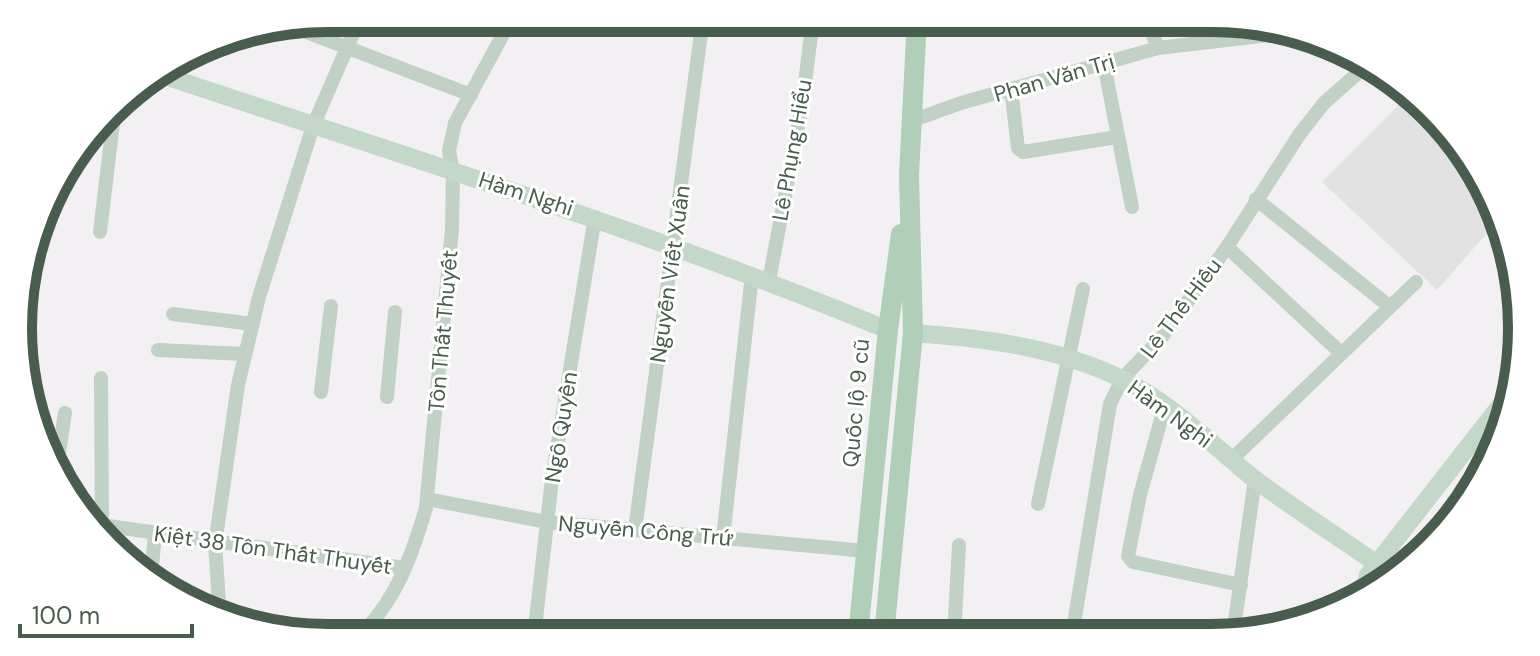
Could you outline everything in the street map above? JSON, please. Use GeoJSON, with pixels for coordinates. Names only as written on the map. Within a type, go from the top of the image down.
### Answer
{"type":"FeatureCollection","features":[{"type":"Feature","properties":{"kind":"main road","name":"Quốc lộ 9 cũ"},"geometry":{"type":"LineString","coordinates":[[885,624],[913,333],[909,175],[916,32]]}},
{"type":"Feature","properties":{"kind":"main road","name":"Quốc lộ 9 cũ"},"geometry":{"type":"LineString","coordinates":[[860,624],[888,330],[909,175]]}},
{"type":"Feature","properties":{"kind":"main road"},"geometry":{"type":"LineString","coordinates":[[888,330],[913,333]]}},
{"type":"Feature","properties":{"kind":"main road"},"geometry":{"type":"LineString","coordinates":[[866,551],[892,554]]}},
{"type":"Feature","properties":{"kind":"street"},"geometry":{"type":"LineString","coordinates":[[219,603],[215,544],[234,401],[245,354],[313,126],[355,32]]}},
{"type":"Feature","properties":{"kind":"street","name":"Nguyễn Viết Xuân"},"geometry":{"type":"LineString","coordinates":[[635,530],[701,32]]}},
{"type":"Feature","properties":{"kind":"street","name":"Lê Phụng Hiểu"},"geometry":{"type":"LineString","coordinates":[[723,538],[761,278],[803,100],[811,32]]}},
{"type":"Feature","properties":{"kind":"street"},"geometry":{"type":"LineString","coordinates":[[1152,32],[1158,48]]}},
{"type":"Feature","properties":{"kind":"street"},"geometry":{"type":"LineString","coordinates":[[309,33],[471,95]]}},
{"type":"Feature","properties":{"kind":"street","name":"Tôn Thất Thuyết"},"geometry":{"type":"LineString","coordinates":[[371,624],[389,600],[405,568],[427,499],[452,229],[451,138],[504,33]]}},
{"type":"Feature","properties":{"kind":"street","name":"Phan Văn Trị"},"geometry":{"type":"LineString","coordinates":[[911,121],[1158,48],[1255,36]]}},
{"type":"Feature","properties":{"kind":"street"},"geometry":{"type":"LineString","coordinates":[[1104,64],[1132,207]]}},
{"type":"Feature","properties":{"kind":"street","name":"Lê Thế Hiếu"},"geometry":{"type":"LineString","coordinates":[[1074,624],[1110,404],[1122,379],[1162,337],[1324,103],[1359,72]]}},
{"type":"Feature","properties":{"kind":"street","name":"Hàm Nghi"},"geometry":{"type":"LineString","coordinates":[[171,78],[595,217],[761,278],[888,330]]}},
{"type":"Feature","properties":{"kind":"street"},"geometry":{"type":"LineString","coordinates":[[1011,89],[1018,148],[1023,152],[1117,137]]}},
{"type":"Feature","properties":{"kind":"street"},"geometry":{"type":"LineString","coordinates":[[100,232],[113,125]]}},
{"type":"Feature","properties":{"kind":"street"},"geometry":{"type":"LineString","coordinates":[[1256,199],[1390,307]]}},
{"type":"Feature","properties":{"kind":"street","name":"Ngô Quyền"},"geometry":{"type":"LineString","coordinates":[[535,624],[547,522],[595,217]]}},
{"type":"Feature","properties":{"kind":"street"},"geometry":{"type":"LineString","coordinates":[[1227,247],[1341,353]]}},
{"type":"Feature","properties":{"kind":"street"},"geometry":{"type":"LineString","coordinates":[[1231,460],[1416,282]]}},
{"type":"Feature","properties":{"kind":"street"},"geometry":{"type":"LineString","coordinates":[[1038,504],[1083,289]]}},
{"type":"Feature","properties":{"kind":"street"},"geometry":{"type":"LineString","coordinates":[[321,392],[331,306]]}},
{"type":"Feature","properties":{"kind":"street"},"geometry":{"type":"LineString","coordinates":[[387,397],[395,312]]}},
{"type":"Feature","properties":{"kind":"street"},"geometry":{"type":"LineString","coordinates":[[173,314],[253,324]]}},
{"type":"Feature","properties":{"kind":"street","name":"Hàm Nghi"},"geometry":{"type":"LineString","coordinates":[[913,333],[981,337],[1069,358],[1122,379],[1165,405],[1255,479],[1383,570]]}},
{"type":"Feature","properties":{"kind":"street"},"geometry":{"type":"LineString","coordinates":[[158,350],[245,354]]}},
{"type":"Feature","properties":{"kind":"street"},"geometry":{"type":"LineString","coordinates":[[98,515],[101,378]]}},
{"type":"Feature","properties":{"kind":"street"},"geometry":{"type":"LineString","coordinates":[[1165,405],[1140,495],[1128,556],[1133,562],[1241,585]]}},
{"type":"Feature","properties":{"kind":"street"},"geometry":{"type":"LineString","coordinates":[[1367,580],[1496,411]]}},
{"type":"Feature","properties":{"kind":"street"},"geometry":{"type":"LineString","coordinates":[[59,451],[65,413]]}},
{"type":"Feature","properties":{"kind":"street"},"geometry":{"type":"LineString","coordinates":[[1235,623],[1255,479]]}},
{"type":"Feature","properties":{"kind":"street","name":"Nguyễn Công Trứ"},"geometry":{"type":"LineString","coordinates":[[427,499],[547,522],[866,551]]}},
{"type":"Feature","properties":{"kind":"street","name":"Kiệt 38 Tôn Thất Thuyết"},"geometry":{"type":"LineString","coordinates":[[109,527],[215,544],[405,568]]}},
{"type":"Feature","properties":{"kind":"street"},"geometry":{"type":"LineString","coordinates":[[152,566],[155,534]]}},
{"type":"Feature","properties":{"kind":"street"},"geometry":{"type":"LineString","coordinates":[[955,624],[959,545]]}},
{"type":"Feature","properties":{"kind":"shaded area"},"geometry":{"type":"Polygon","coordinates":[[[1403,101],[1447,148],[1468,180],[1490,229],[1437,290],[1322,182],[1403,101]]]}}]}
